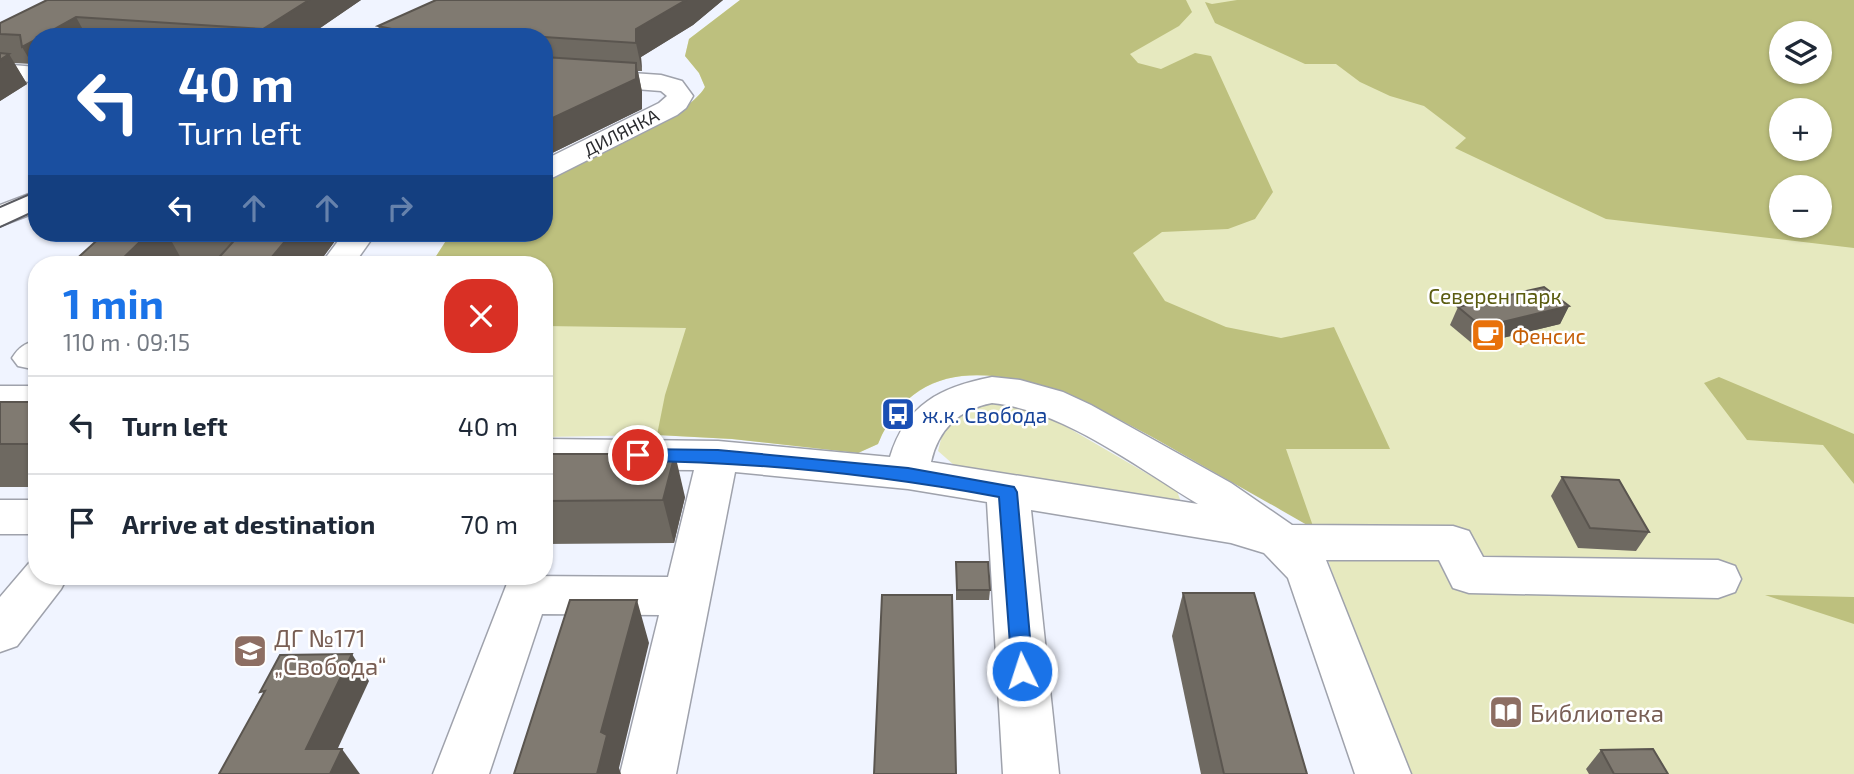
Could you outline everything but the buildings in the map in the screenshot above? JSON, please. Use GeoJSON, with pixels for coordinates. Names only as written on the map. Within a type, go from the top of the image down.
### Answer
{"type":"FeatureCollection","features":[{"type":"Feature","properties":{"kind":"street"},"geometry":{"type":"LineString","coordinates":[[0,71],[28,74]]}},
{"type":"Feature","properties":{"kind":"street","name":"ДИЛЯНКА"},"geometry":{"type":"LineString","coordinates":[[553,75],[661,83],[673,86],[680,96],[668,109],[553,166]]}},
{"type":"Feature","properties":{"kind":"street"},"geometry":{"type":"LineString","coordinates":[[0,217],[28,204]]}},
{"type":"Feature","properties":{"kind":"street"},"geometry":{"type":"LineString","coordinates":[[908,474],[911,450],[919,432],[927,421],[951,401],[976,390],[1009,390],[1051,402],[1090,421],[1243,510],[1284,542],[1308,569],[1383,774]]}},
{"type":"Feature","properties":{"kind":"street"},"geometry":{"type":"LineString","coordinates":[[0,400],[28,399]]}},
{"type":"Feature","properties":{"kind":"street"},"geometry":{"type":"LineString","coordinates":[[553,454],[718,456],[908,474],[1231,526],[1284,542],[1453,543],[1469,575],[1718,579]]}},
{"type":"Feature","properties":{"kind":"street"},"geometry":{"type":"LineString","coordinates":[[648,774],[718,456]]}},
{"type":"Feature","properties":{"kind":"street"},"geometry":{"type":"LineString","coordinates":[[1008,492],[1031,774]]}},
{"type":"Feature","properties":{"kind":"street"},"geometry":{"type":"LineString","coordinates":[[0,517],[28,517]]}},
{"type":"Feature","properties":{"kind":"street"},"geometry":{"type":"LineString","coordinates":[[0,632],[38,585]]}},
{"type":"Feature","properties":{"kind":"street"},"geometry":{"type":"LineString","coordinates":[[461,774],[525,595],[687,596]]}},
{"type":"Feature","properties":{"kind":"green space","name":"Северен парк"},"geometry":{"type":"Polygon","coordinates":[[[740,0],[1854,0],[1854,774],[1408,774],[1315,531],[1286,511],[1138,429],[1089,405],[1039,386],[990,376],[945,380],[907,401],[878,444],[858,453],[732,439],[657,435],[553,437],[553,256],[436,256],[445,242],[553,242],[553,177],[606,152],[678,112],[705,87],[699,73],[685,56],[689,39],[740,0]]]}},
{"type":"Feature","properties":{"kind":"green space"},"geometry":{"type":"Polygon","coordinates":[[[740,0],[1186,0],[1192,12],[1179,26],[1130,54],[1138,63],[1161,69],[1195,53],[1211,56],[1273,192],[1255,219],[1228,229],[1162,232],[1133,253],[1165,301],[1226,327],[1281,338],[1334,327],[1390,449],[1286,449],[1314,529],[1109,414],[1065,395],[1020,381],[977,375],[938,382],[904,403],[878,444],[858,453],[732,439],[657,435],[665,395],[686,328],[553,326],[553,256],[436,256],[445,242],[553,242],[553,177],[656,126],[695,99],[705,87],[699,73],[685,56],[689,39],[740,0]]]}},
{"type":"Feature","properties":{"kind":"green space"},"geometry":{"type":"Polygon","coordinates":[[[1854,0],[1854,248],[1606,219],[1455,148],[1466,138],[1424,106],[1390,96],[1360,82],[1336,64],[1305,64],[1215,23],[1205,2],[1854,0]]]}},
{"type":"Feature","properties":{"kind":"green space"},"geometry":{"type":"Polygon","coordinates":[[[1719,377],[1854,434],[1854,484],[1823,445],[1747,440],[1704,383],[1719,377]]]}},
{"type":"Feature","properties":{"kind":"green space"},"geometry":{"type":"Polygon","coordinates":[[[974,404],[1006,404],[1048,416],[1177,491],[1181,502],[1162,502],[954,465],[938,451],[944,427],[974,404]]]}},
{"type":"Feature","properties":{"kind":"green space"},"geometry":{"type":"Polygon","coordinates":[[[1765,595],[1854,597],[1854,624],[1765,595]]]}},
{"type":"Feature","properties":{"kind":"tram line"},"geometry":{"type":"LineString","coordinates":[[392,28],[398,25]]}},
{"type":"Feature","properties":{"kind":"tram line"},"geometry":{"type":"LineString","coordinates":[[0,207],[28,195]]}},
{"type":"Feature","properties":{"kind":"tram line"},"geometry":{"type":"LineString","coordinates":[[0,227],[28,214]]}},
{"type":"Feature","properties":{"kind":"place","name":"Фенсис"},"geometry":{"type":"Point","coordinates":[1488,335]}},
{"type":"Feature","properties":{"kind":"place","name":"ж.к. Свобода"},"geometry":{"type":"Point","coordinates":[898,414]}},
{"type":"Feature","properties":{"kind":"place","name":"ДГ №171 „Свобода“"},"geometry":{"type":"Point","coordinates":[250,651]}},
{"type":"Feature","properties":{"kind":"place","name":"Библиотека"},"geometry":{"type":"Point","coordinates":[1506,712]}},
{"type":"Feature","properties":{"kind":"route"},"geometry":{"type":"LineString","coordinates":[[638,455],[718,456],[908,474],[1008,492],[1022,671]]}}]}
